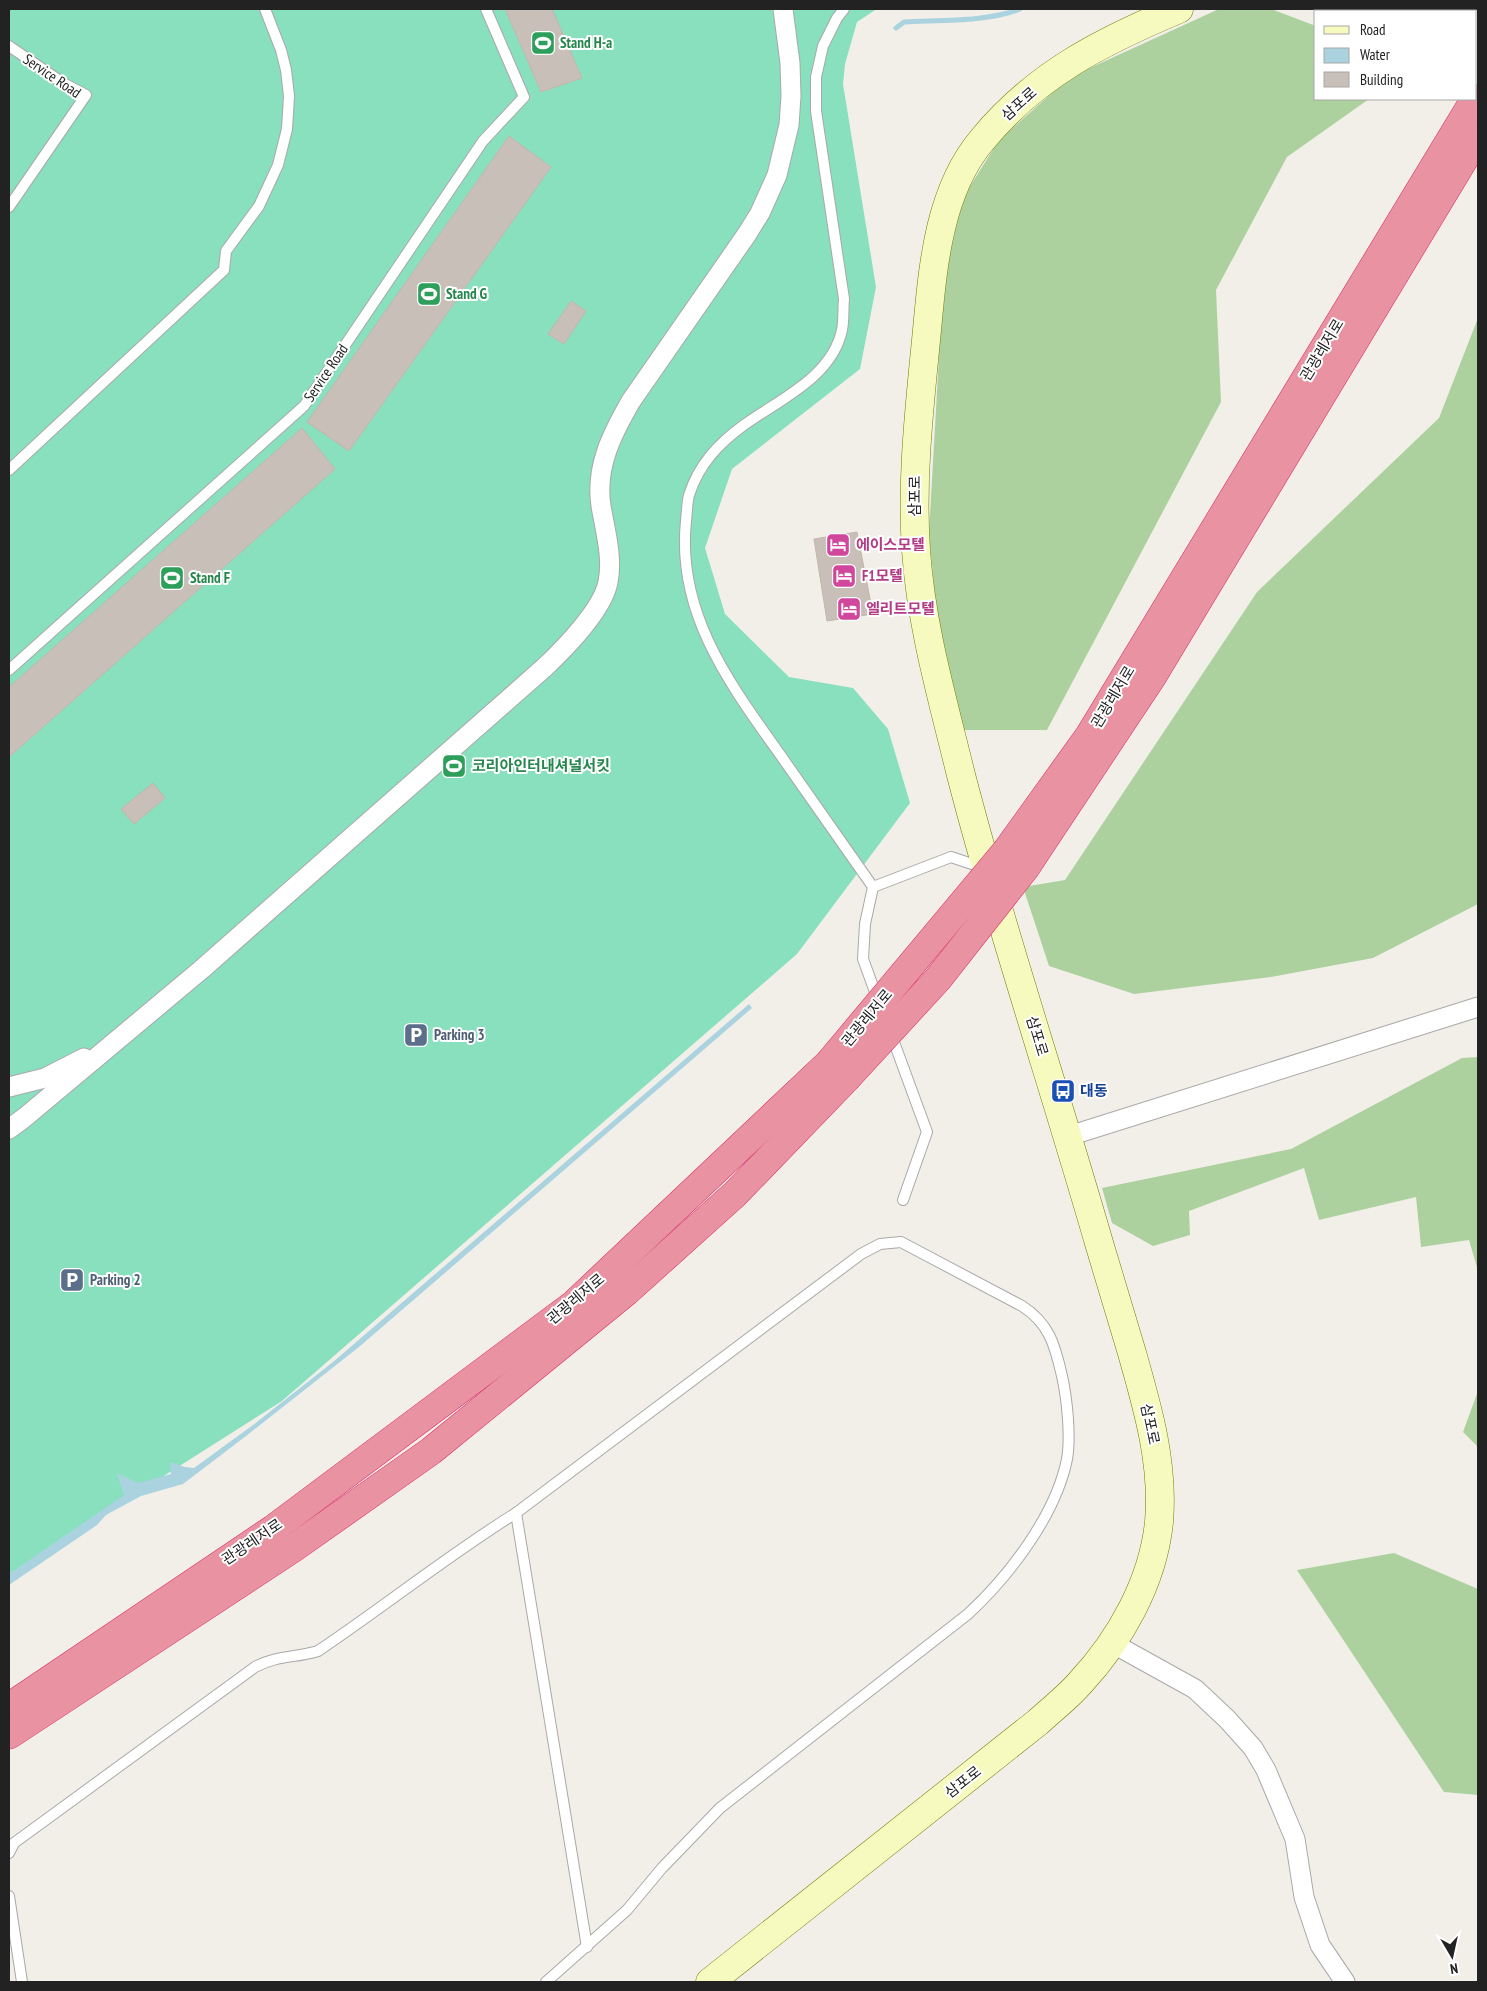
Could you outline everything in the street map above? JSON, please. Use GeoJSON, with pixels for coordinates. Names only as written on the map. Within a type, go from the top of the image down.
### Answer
{"type":"FeatureCollection","features":[{"type":"Feature","properties":{"kind":"highway","name":"관광레저로"},"geometry":{"type":"LineString","coordinates":[[1017,859],[1089,736],[1474,100]]}},
{"type":"Feature","properties":{"kind":"highway","name":"관광레저로"},"geometry":{"type":"LineString","coordinates":[[9,1707],[273,1529],[574,1304],[838,1071],[938,979],[1017,859],[1157,668],[1478,136]]}},
{"type":"Feature","properties":{"kind":"highway","name":"관광레저로"},"geometry":{"type":"LineString","coordinates":[[9,1735],[292,1549],[430,1451],[626,1292],[735,1194],[838,1071]]}},
{"type":"Feature","properties":{"kind":"street"},"geometry":{"type":"LineString","coordinates":[[9,1128],[24,1118],[202,969],[545,667],[575,637],[600,601],[608,582],[609,563],[599,482],[602,465],[610,441],[631,401],[760,213],[777,175],[789,125],[791,96],[790,63],[783,9]]}},
{"type":"Feature","properties":{"kind":"street","name":"삼포로"},"geometry":{"type":"LineString","coordinates":[[710,1982],[1038,1722],[1080,1683],[1112,1643],[1134,1606],[1152,1564],[1159,1522],[1160,1474],[1152,1422],[1068,1136],[986,868],[948,723],[927,630],[916,554],[914,486],[930,298],[941,229],[950,195],[964,167],[981,141],[1022,98],[1068,63],[1120,34],[1179,9]]}},
{"type":"Feature","properties":{"kind":"street"},"geometry":{"type":"LineString","coordinates":[[1068,1136],[1478,1007]]}},
{"type":"Feature","properties":{"kind":"street"},"geometry":{"type":"LineString","coordinates":[[9,1087],[46,1078],[118,1040]]}},
{"type":"Feature","properties":{"kind":"street"},"geometry":{"type":"LineString","coordinates":[[1112,1643],[1195,1689],[1227,1719],[1253,1748],[1266,1770],[1295,1839],[1304,1897],[1320,1946],[1345,1982]]}},
{"type":"Feature","properties":{"kind":"lane"},"geometry":{"type":"LineString","coordinates":[[9,470],[224,270],[226,251],[259,206],[278,165],[287,129],[289,96],[286,70],[281,50],[265,9]]}},
{"type":"Feature","properties":{"kind":"lane","name":"Service Road"},"geometry":{"type":"LineString","coordinates":[[9,670],[304,406],[483,141],[524,98],[486,9]]}},
{"type":"Feature","properties":{"kind":"lane"},"geometry":{"type":"LineString","coordinates":[[844,9],[837,18],[823,46],[816,77],[816,111],[844,299],[842,330],[830,359],[810,380],[724,439],[703,464],[689,495],[684,543],[687,577],[696,611],[713,653],[734,688],[873,887],[865,924],[864,959],[927,1132],[903,1200]]}},
{"type":"Feature","properties":{"kind":"lane","name":"Service Road"},"geometry":{"type":"LineString","coordinates":[[9,46],[63,83],[86,95],[9,207]]}},
{"type":"Feature","properties":{"kind":"lane"},"geometry":{"type":"LineString","coordinates":[[873,887],[951,856],[986,868]]}},
{"type":"Feature","properties":{"kind":"lane"},"geometry":{"type":"LineString","coordinates":[[9,1853],[14,1844],[255,1667],[268,1660],[284,1656],[304,1656],[318,1651],[431,1569],[516,1513],[861,1254],[880,1244],[901,1242],[1035,1314],[1046,1327],[1057,1354],[1064,1386],[1067,1457],[1061,1482],[1049,1509],[1016,1561],[992,1592],[968,1614],[720,1808],[662,1868],[627,1910],[546,1982]]}},
{"type":"Feature","properties":{"kind":"lane"},"geometry":{"type":"LineString","coordinates":[[516,1513],[587,1947]]}},
{"type":"Feature","properties":{"kind":"lane"},"geometry":{"type":"LineString","coordinates":[[9,1896],[9,1907],[22,1982]]}},
{"type":"Feature","properties":{"kind":"green space","name":"코리아인터내셔널서킷"},"geometry":{"type":"Polygon","coordinates":[[[9,9],[899,9],[875,10],[857,22],[845,64],[843,84],[876,287],[860,369],[732,469],[705,548],[725,614],[789,677],[853,688],[888,729],[910,803],[797,954],[282,1401],[9,1574],[9,9]]]}},
{"type":"Feature","properties":{"kind":"green space"},"geometry":{"type":"Polygon","coordinates":[[[1219,9],[1271,9],[1314,25],[1314,100],[1368,100],[1287,157],[1216,290],[1221,402],[1047,730],[963,730],[938,629],[929,533],[943,285],[962,199],[999,140],[1070,77],[1219,9]]]}},
{"type":"Feature","properties":{"kind":"green space"},"geometry":{"type":"Polygon","coordinates":[[[1478,318],[1478,904],[1373,958],[1271,977],[1134,994],[1049,966],[1023,887],[1065,880],[1257,592],[1439,418],[1478,318]]]}},
{"type":"Feature","properties":{"kind":"green space"},"geometry":{"type":"Polygon","coordinates":[[[1478,1057],[1478,1271],[1469,1240],[1421,1247],[1416,1197],[1319,1220],[1304,1168],[1189,1211],[1190,1235],[1153,1246],[1112,1223],[1102,1188],[1291,1149],[1462,1058],[1478,1057]]]}},
{"type":"Feature","properties":{"kind":"green space"},"geometry":{"type":"Polygon","coordinates":[[[1478,1391],[1478,1447],[1463,1432],[1478,1391]]]}},
{"type":"Feature","properties":{"kind":"green space"},"geometry":{"type":"Polygon","coordinates":[[[1394,1553],[1478,1589],[1478,1795],[1444,1792],[1297,1570],[1394,1553]]]}},
{"type":"Feature","properties":{"kind":"water"},"geometry":{"type":"Polygon","coordinates":[[[749,1004],[752,1008],[359,1347],[246,1436],[183,1484],[141,1496],[106,1515],[97,1525],[9,1585],[9,1574],[124,1495],[117,1473],[138,1483],[171,1474],[170,1462],[194,1468],[253,1425],[333,1362],[749,1004]]]}},
{"type":"Feature","properties":{"kind":"building","name":"Stand H-a"},"geometry":{"type":"Polygon","coordinates":[[[505,9],[552,9],[582,78],[541,92],[505,9]]]}},
{"type":"Feature","properties":{"kind":"building","name":"Stand G"},"geometry":{"type":"Polygon","coordinates":[[[509,136],[551,167],[349,451],[307,422],[509,136]]]}},
{"type":"Feature","properties":{"kind":"building"},"geometry":{"type":"Polygon","coordinates":[[[571,301],[586,311],[564,344],[548,334],[571,301]]]}},
{"type":"Feature","properties":{"kind":"building","name":"Stand F"},"geometry":{"type":"Polygon","coordinates":[[[302,428],[335,469],[9,757],[9,687],[302,428]]]}},
{"type":"Feature","properties":{"kind":"building"},"geometry":{"type":"Polygon","coordinates":[[[857,532],[873,614],[827,621],[814,539],[857,532]]]}},
{"type":"Feature","properties":{"kind":"building"},"geometry":{"type":"Polygon","coordinates":[[[153,783],[165,798],[134,824],[121,809],[153,783]]]}},
{"type":"Feature","properties":{"kind":"waterway"},"geometry":{"type":"LineString","coordinates":[[896,28],[904,22],[979,18],[1020,9]]}},
{"type":"Feature","properties":{"kind":"place","name":"Stand H-a"},"geometry":{"type":"Point","coordinates":[543,43]}},
{"type":"Feature","properties":{"kind":"place","name":"Stand G"},"geometry":{"type":"Point","coordinates":[429,294]}},
{"type":"Feature","properties":{"kind":"place","name":"에이스모텔"},"geometry":{"type":"Point","coordinates":[838,545]}},
{"type":"Feature","properties":{"kind":"place","name":"F1모텔"},"geometry":{"type":"Point","coordinates":[844,576]}},
{"type":"Feature","properties":{"kind":"place","name":"Stand F"},"geometry":{"type":"Point","coordinates":[172,578]}},
{"type":"Feature","properties":{"kind":"place","name":"엘리트모텔"},"geometry":{"type":"Point","coordinates":[849,609]}},
{"type":"Feature","properties":{"kind":"place","name":"코리아인터내셔널서킷"},"geometry":{"type":"Point","coordinates":[454,766]}},
{"type":"Feature","properties":{"kind":"place","name":"Parking 3"},"geometry":{"type":"Point","coordinates":[416,1035]}},
{"type":"Feature","properties":{"kind":"place","name":"대동"},"geometry":{"type":"Point","coordinates":[1063,1091]}},
{"type":"Feature","properties":{"kind":"place","name":"Parking 2"},"geometry":{"type":"Point","coordinates":[72,1280]}}]}
